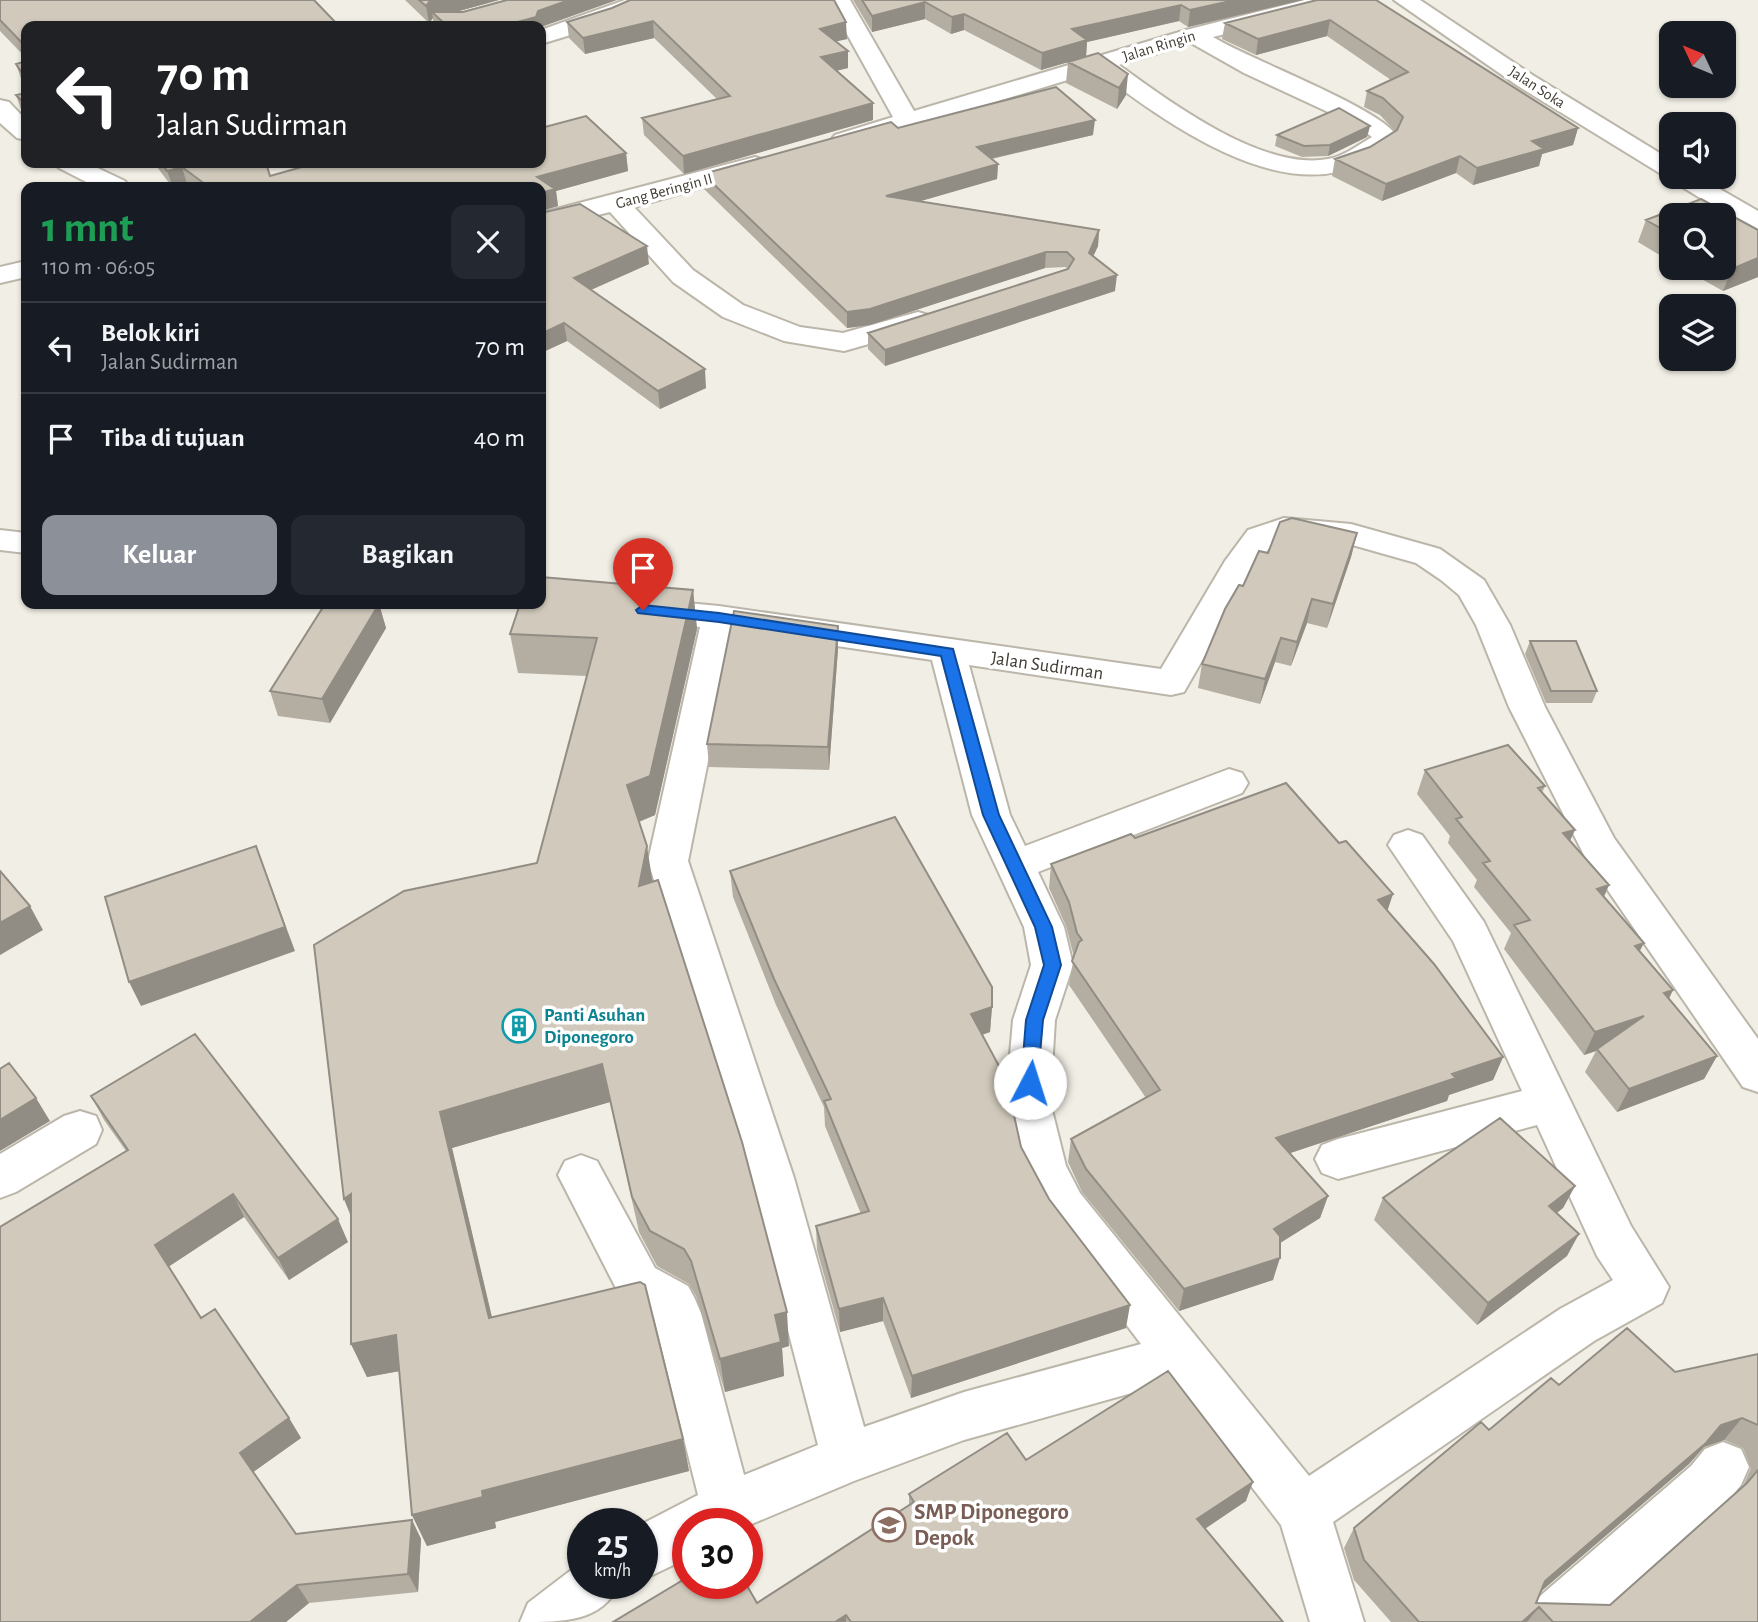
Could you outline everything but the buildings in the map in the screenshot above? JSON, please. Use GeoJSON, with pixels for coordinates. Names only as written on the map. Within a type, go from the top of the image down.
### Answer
{"type":"FeatureCollection","features":[{"type":"Feature","properties":{"kind":"street"},"geometry":{"type":"LineString","coordinates":[[546,35],[605,17],[643,0]]}},
{"type":"Feature","properties":{"kind":"street"},"geometry":{"type":"LineString","coordinates":[[817,148],[908,122],[839,0]]}},
{"type":"Feature","properties":{"kind":"street","name":"Jalan Ringin"},"geometry":{"type":"LineString","coordinates":[[908,122],[1194,35],[1331,0]]}},
{"type":"Feature","properties":{"kind":"street","name":"Jalan Soka"},"geometry":{"type":"LineString","coordinates":[[1405,0],[1526,81],[1659,164]]}},
{"type":"Feature","properties":{"kind":"street"},"geometry":{"type":"LineString","coordinates":[[1101,63],[1166,110],[1218,140],[1291,167],[1327,168],[1382,142],[1385,136],[1383,130],[1238,63],[1194,35]]}},
{"type":"Feature","properties":{"kind":"street"},"geometry":{"type":"LineString","coordinates":[[0,107],[21,129]]}},
{"type":"Feature","properties":{"kind":"street","name":"Gang Beringin II"},"geometry":{"type":"LineString","coordinates":[[546,220],[617,204],[779,159]]}},
{"type":"Feature","properties":{"kind":"street"},"geometry":{"type":"LineString","coordinates":[[79,168],[119,176]]}},
{"type":"Feature","properties":{"kind":"street"},"geometry":{"type":"LineString","coordinates":[[1702,189],[1758,222]]}},
{"type":"Feature","properties":{"kind":"street"},"geometry":{"type":"LineString","coordinates":[[617,204],[683,276],[733,311],[794,335],[844,342],[878,335],[942,314]]}},
{"type":"Feature","properties":{"kind":"street"},"geometry":{"type":"LineString","coordinates":[[0,275],[21,270]]}},
{"type":"Feature","properties":{"kind":"street","name":"Jalan Sudirman"},"geometry":{"type":"LineString","coordinates":[[546,600],[719,617],[1171,683],[1242,561],[1260,537],[1284,528],[1316,529],[1352,534],[1428,556],[1472,588],[1493,625],[1528,707],[1599,847],[1758,1074]]}},
{"type":"Feature","properties":{"kind":"street"},"geometry":{"type":"LineString","coordinates":[[0,540],[21,542]]}},
{"type":"Feature","properties":{"kind":"street"},"geometry":{"type":"LineString","coordinates":[[719,617],[668,861],[771,1178],[848,1458]]}},
{"type":"Feature","properties":{"kind":"street"},"geometry":{"type":"LineString","coordinates":[[948,652],[991,815],[1044,927],[1052,965],[1034,1020],[1028,1102],[1044,1170],[1064,1207],[1303,1511],[1337,1622]]}},
{"type":"Feature","properties":{"kind":"street"},"geometry":{"type":"LineString","coordinates":[[1016,864],[1073,845],[1160,805],[1229,783]]}},
{"type":"Feature","properties":{"kind":"street"},"geometry":{"type":"LineString","coordinates":[[1303,1511],[1577,1325],[1645,1286],[1614,1241],[1470,933],[1408,845]]}},
{"type":"Feature","properties":{"kind":"street"},"geometry":{"type":"LineString","coordinates":[[1338,1159],[1549,1103]]}},
{"type":"Feature","properties":{"kind":"street"},"geometry":{"type":"LineString","coordinates":[[0,1178],[80,1130]]}},
{"type":"Feature","properties":{"kind":"street"},"geometry":{"type":"LineString","coordinates":[[581,1175],[638,1283],[671,1302],[677,1313],[699,1407],[703,1508]]}},
{"type":"Feature","properties":{"kind":"street"},"geometry":{"type":"LineString","coordinates":[[732,1508],[848,1458],[964,1416],[1181,1356]]}},
{"type":"Feature","properties":{"kind":"street"},"geometry":{"type":"LineString","coordinates":[[1551,1622],[1709,1484],[1723,1467]]}},
{"type":"Feature","properties":{"kind":"street"},"geometry":{"type":"LineString","coordinates":[[547,1622],[575,1599]]}},
{"type":"Feature","properties":{"kind":"place","name":"Panti Asuhan Diponegoro"},"geometry":{"type":"Point","coordinates":[519,1026]}},
{"type":"Feature","properties":{"kind":"place","name":"SMP Diponegoro Depok"},"geometry":{"type":"Point","coordinates":[889,1525]}},
{"type":"Feature","properties":{"kind":"route"},"geometry":{"type":"LineString","coordinates":[[643,610],[719,617],[948,652],[991,815],[1044,927],[1052,965],[1034,1020],[1030,1083]]}}]}
